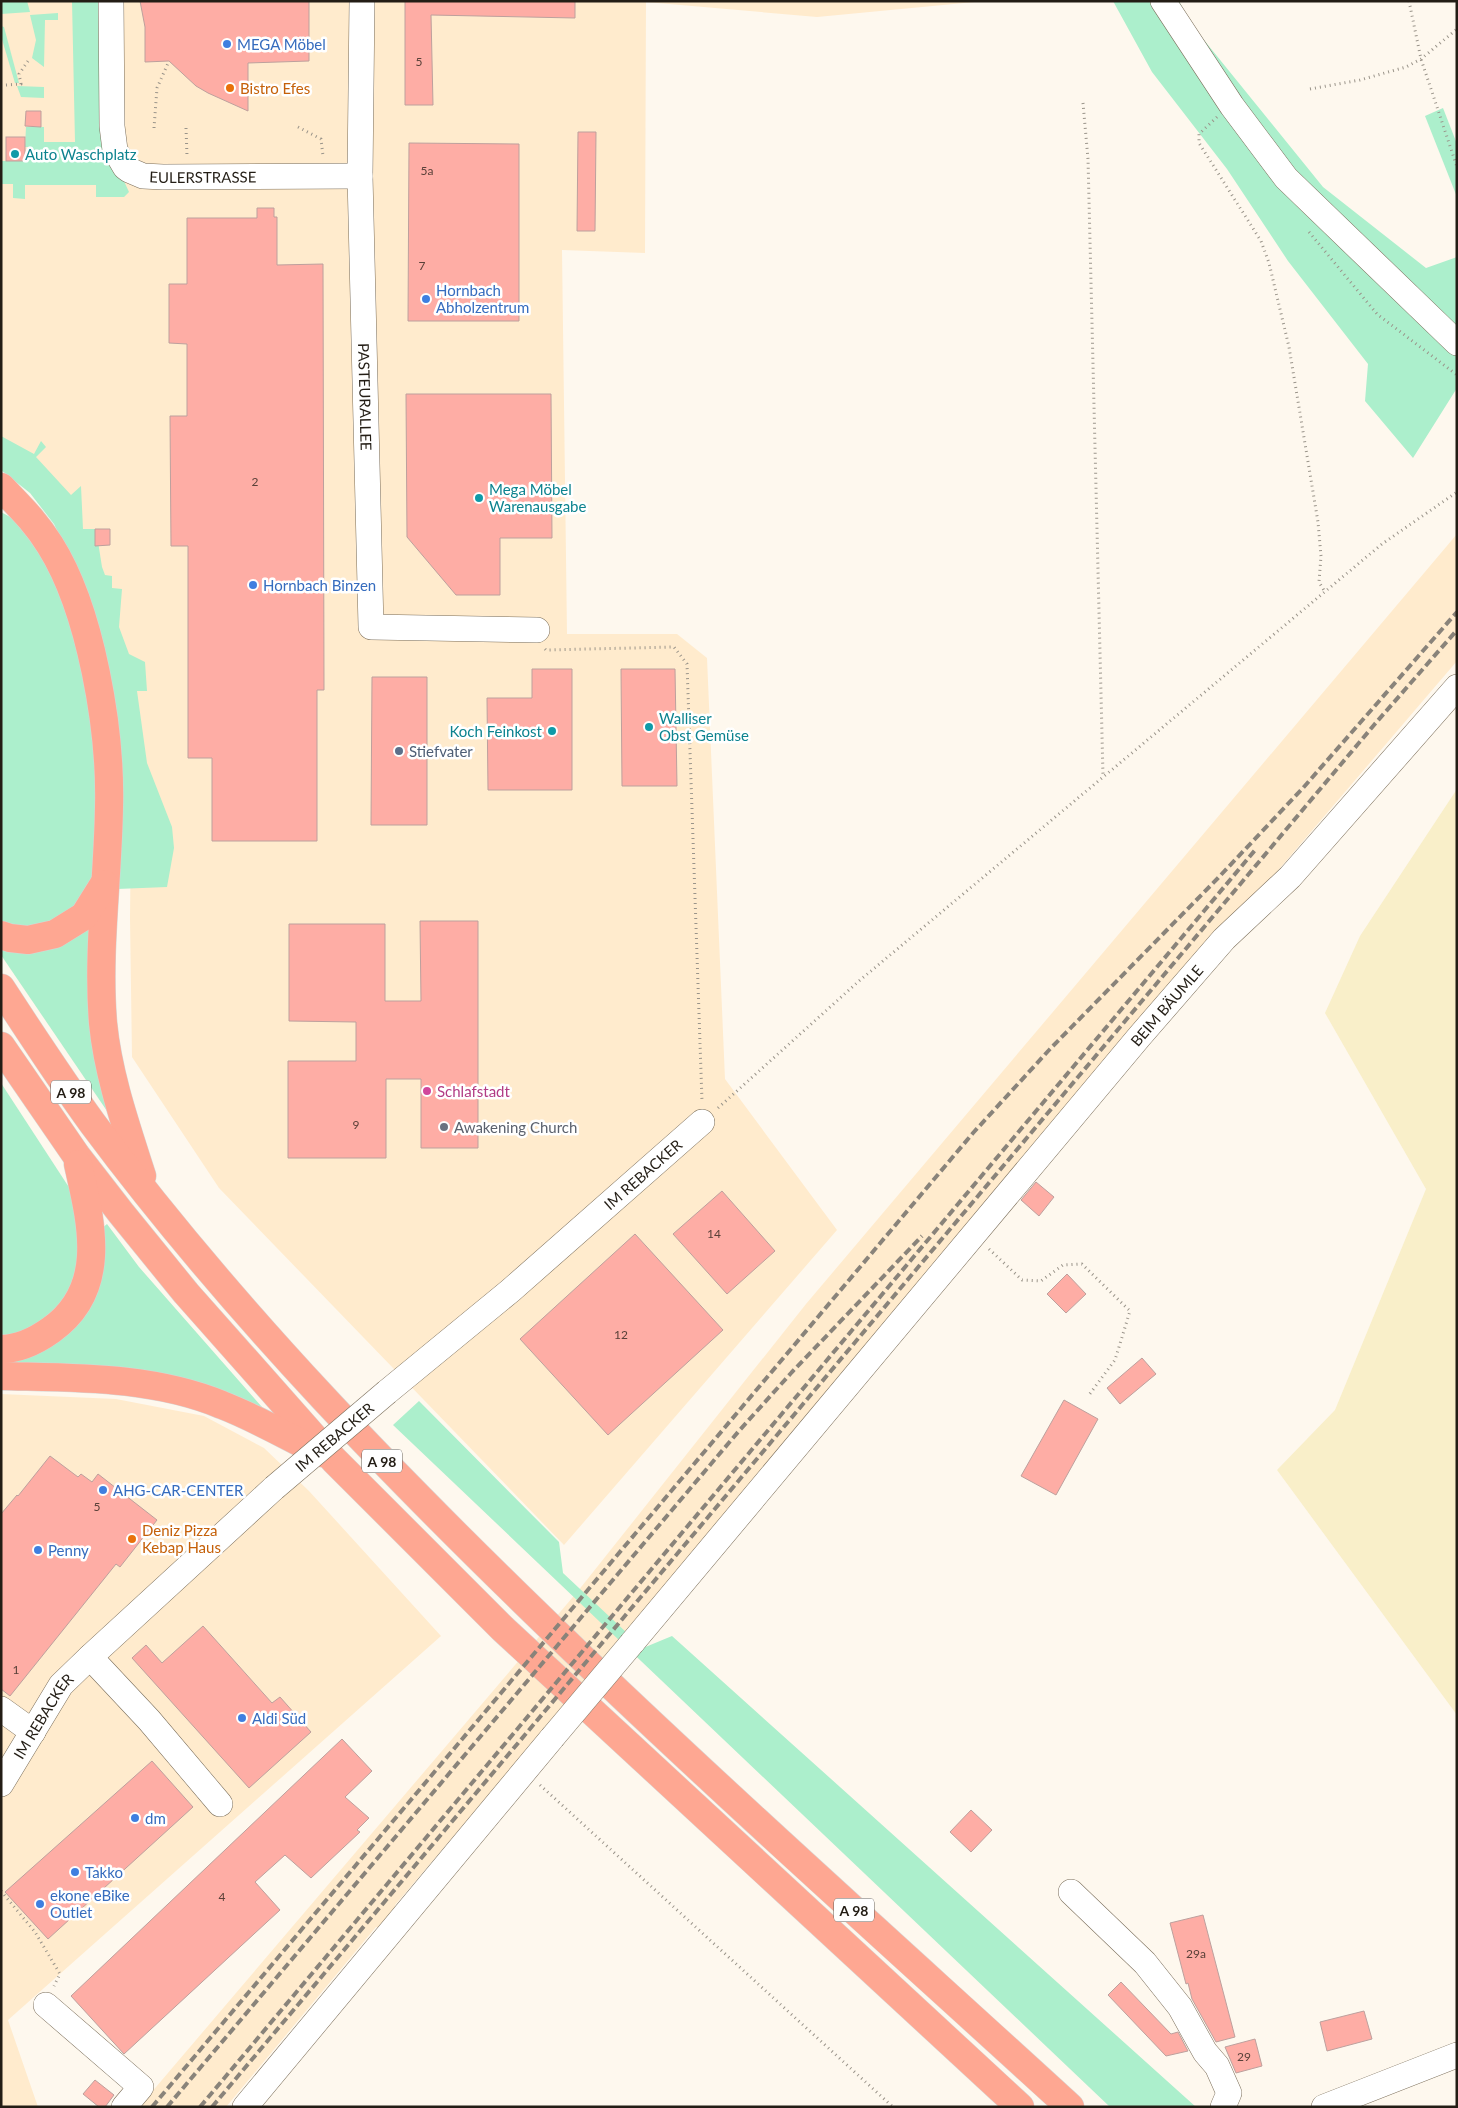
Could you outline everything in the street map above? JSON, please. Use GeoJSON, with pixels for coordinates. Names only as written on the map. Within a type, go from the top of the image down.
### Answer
{"type":"FeatureCollection","features":[{"type":"Feature","properties":{"kind":"highway"},"geometry":{"type":"LineString","coordinates":[[5,495],[31,517],[51,546],[69,585],[93,663],[104,722],[108,765],[109,806],[104,882],[102,972],[103,1022],[109,1063],[146,1192]]}},
{"type":"Feature","properties":{"kind":"highway"},"geometry":{"type":"LineString","coordinates":[[1,934],[10,938],[28,940],[55,934],[84,916],[104,882]]}},
{"type":"Feature","properties":{"kind":"highway","name":"A 98"},"geometry":{"type":"LineString","coordinates":[[1,988],[93,1123],[146,1192],[217,1279],[304,1378],[473,1553],[638,1711],[1070,2107]]}},
{"type":"Feature","properties":{"kind":"highway","name":"A 98"},"geometry":{"type":"LineString","coordinates":[[1,1046],[76,1155],[186,1293],[334,1460],[502,1630],[1020,2107]]}},
{"type":"Feature","properties":{"kind":"highway"},"geometry":{"type":"LineString","coordinates":[[1,1349],[28,1343],[58,1326],[70,1313],[88,1277],[92,1254],[92,1235],[76,1155]]}},
{"type":"Feature","properties":{"kind":"highway"},"geometry":{"type":"LineString","coordinates":[[1,1376],[123,1380],[179,1391],[222,1404],[334,1460]]}},
{"type":"Feature","properties":{"kind":"street","name":"EULERSTRASSE"},"geometry":{"type":"LineString","coordinates":[[111,1],[112,126],[115,150],[127,168],[143,176],[360,176]]}},
{"type":"Feature","properties":{"kind":"street","name":"PASTEURALLEE"},"geometry":{"type":"LineString","coordinates":[[362,1],[360,176],[371,627],[537,630]]}},
{"type":"Feature","properties":{"kind":"street"},"geometry":{"type":"LineString","coordinates":[[1163,1],[1232,106],[1286,178],[1457,343]]}},
{"type":"Feature","properties":{"kind":"street","name":"BEIM BÄUMLE"},"geometry":{"type":"LineString","coordinates":[[245,2107],[523,1771],[890,1337],[1139,1037],[1224,939],[1290,877],[1457,687]]}},
{"type":"Feature","properties":{"kind":"street","name":"IM REBACKER"},"geometry":{"type":"LineString","coordinates":[[1,1784],[61,1685],[90,1656],[274,1488],[510,1291],[702,1122]]}},
{"type":"Feature","properties":{"kind":"street"},"geometry":{"type":"LineString","coordinates":[[90,1656],[149,1720],[220,1804]]}},
{"type":"Feature","properties":{"kind":"street"},"geometry":{"type":"LineString","coordinates":[[1,1709],[33,1732]]}},
{"type":"Feature","properties":{"kind":"street"},"geometry":{"type":"LineString","coordinates":[[1071,1892],[1145,1963],[1180,2007],[1205,2052],[1217,2066],[1229,2094],[1222,2107]]}},
{"type":"Feature","properties":{"kind":"street"},"geometry":{"type":"LineString","coordinates":[[46,2005],[141,2087],[124,2107]]}},
{"type":"Feature","properties":{"kind":"street"},"geometry":{"type":"LineString","coordinates":[[1324,2107],[1457,2055]]}},
{"type":"Feature","properties":{"kind":"path"},"geometry":{"type":"LineString","coordinates":[[1408,1],[1421,58],[1457,168]]}},
{"type":"Feature","properties":{"kind":"path"},"geometry":{"type":"LineString","coordinates":[[1310,89],[1360,80],[1406,67],[1421,58],[1457,29]]}},
{"type":"Feature","properties":{"kind":"path"},"geometry":{"type":"LineString","coordinates":[[6,85],[21,84],[20,74],[28,61]]}},
{"type":"Feature","properties":{"kind":"path"},"geometry":{"type":"LineString","coordinates":[[154,128],[156,88],[169,61]]}},
{"type":"Feature","properties":{"kind":"path"},"geometry":{"type":"LineString","coordinates":[[1083,103],[1088,159],[1103,776]]}},
{"type":"Feature","properties":{"kind":"path"},"geometry":{"type":"LineString","coordinates":[[1232,106],[1198,134],[1199,143],[1261,241],[1269,263],[1289,347],[1318,522],[1321,556],[1319,582],[1325,592]]}},
{"type":"Feature","properties":{"kind":"path"},"geometry":{"type":"LineString","coordinates":[[298,127],[321,138],[323,159]]}},
{"type":"Feature","properties":{"kind":"path"},"geometry":{"type":"LineString","coordinates":[[186,128],[187,176]]}},
{"type":"Feature","properties":{"kind":"path"},"geometry":{"type":"LineString","coordinates":[[702,1122],[859,981],[1103,776],[1382,544],[1457,492]]}},
{"type":"Feature","properties":{"kind":"path"},"geometry":{"type":"LineString","coordinates":[[537,630],[546,650],[674,647],[687,664],[702,1122]]}},
{"type":"Feature","properties":{"kind":"path"},"geometry":{"type":"LineString","coordinates":[[974,1235],[1022,1280],[1041,1281],[1063,1265],[1082,1264],[1130,1312],[1115,1360],[1090,1395]]}},
{"type":"Feature","properties":{"kind":"path"},"geometry":{"type":"LineString","coordinates":[[523,1771],[892,2107]]}},
{"type":"Feature","properties":{"kind":"path"},"geometry":{"type":"LineString","coordinates":[[1,1891],[35,1932],[60,1974],[46,2005]]}},
{"type":"Feature","properties":{"kind":"shaded area"},"geometry":{"type":"Polygon","coordinates":[[[1,1],[985,1],[817,17],[646,2],[645,253],[562,250],[567,634],[677,634],[707,658],[725,1079],[837,1230],[564,1545],[219,1188],[132,1057],[130,918],[132,745],[61,512],[1,455],[1,1]]]}},
{"type":"Feature","properties":{"kind":"shaded area"},"geometry":{"type":"Polygon","coordinates":[[[1457,534],[1457,661],[395,1905],[395,1910],[381,1928],[376,1927],[226,2107],[139,2107],[578,1591],[806,1304],[1457,534]]]}},
{"type":"Feature","properties":{"kind":"shaded area"},"geometry":{"type":"Polygon","coordinates":[[[1,1394],[116,1399],[204,1416],[264,1448],[309,1491],[441,1636],[8,2020],[38,2107],[1,2107],[1,1394]]]}},
{"type":"Feature","properties":{"kind":"green space"},"geometry":{"type":"Polygon","coordinates":[[[1,1],[27,1],[30,12],[1,14],[1,1]]]}},
{"type":"Feature","properties":{"kind":"green space"},"geometry":{"type":"Polygon","coordinates":[[[72,1],[103,1],[123,179],[129,192],[124,197],[96,197],[96,185],[25,185],[25,199],[13,198],[13,184],[1,184],[1,161],[29,161],[30,147],[25,147],[26,127],[44,127],[44,142],[75,142],[72,1]]]}},
{"type":"Feature","properties":{"kind":"green space"},"geometry":{"type":"Polygon","coordinates":[[[1113,1],[1179,1],[1191,24],[1323,187],[1426,268],[1457,257],[1457,388],[1413,458],[1365,401],[1368,364],[1288,261],[1227,169],[1152,72],[1113,1]]]}},
{"type":"Feature","properties":{"kind":"green space"},"geometry":{"type":"Polygon","coordinates":[[[58,13],[58,20],[45,20],[44,67],[32,58],[36,40],[30,15],[58,13]]]}},
{"type":"Feature","properties":{"kind":"green space"},"geometry":{"type":"Polygon","coordinates":[[[1,26],[4,27],[19,83],[15,83],[1,36],[1,26]]]}},
{"type":"Feature","properties":{"kind":"green space"},"geometry":{"type":"Polygon","coordinates":[[[17,86],[44,87],[44,98],[21,97],[17,86]]]}},
{"type":"Feature","properties":{"kind":"green space"},"geometry":{"type":"Polygon","coordinates":[[[1443,108],[1457,144],[1457,197],[1425,116],[1443,108]]]}},
{"type":"Feature","properties":{"kind":"green space"},"geometry":{"type":"Polygon","coordinates":[[[1,436],[34,454],[41,441],[46,447],[36,457],[71,495],[81,486],[83,529],[96,529],[105,575],[112,576],[112,588],[122,589],[119,627],[129,654],[145,662],[147,691],[137,691],[147,763],[172,827],[174,848],[167,887],[117,889],[72,561],[54,524],[30,493],[1,470],[1,436]]]}},
{"type":"Feature","properties":{"kind":"green space"},"geometry":{"type":"Polygon","coordinates":[[[1,512],[23,524],[33,534],[70,613],[97,738],[95,881],[81,904],[31,932],[1,923],[1,512]]]}},
{"type":"Feature","properties":{"kind":"green space"},"geometry":{"type":"Polygon","coordinates":[[[89,919],[114,1107],[107,1111],[1,955],[1,943],[89,919]]]}},
{"type":"Feature","properties":{"kind":"green space"},"geometry":{"type":"Polygon","coordinates":[[[1,1083],[74,1195],[85,1242],[65,1302],[30,1330],[1,1338],[1,1083]]]}},
{"type":"Feature","properties":{"kind":"green space"},"geometry":{"type":"Polygon","coordinates":[[[107,1224],[139,1267],[269,1415],[1,1367],[1,1360],[90,1307],[100,1278],[102,1259],[101,1229],[107,1224]]]}},
{"type":"Feature","properties":{"kind":"green space"},"geometry":{"type":"Polygon","coordinates":[[[419,1401],[559,1542],[563,1573],[643,1648],[672,1636],[1196,2107],[1110,2107],[393,1425],[419,1401]]]}},
{"type":"Feature","properties":{"kind":"sand"},"geometry":{"type":"Polygon","coordinates":[[[1457,789],[1457,1715],[1277,1470],[1335,1410],[1426,1189],[1325,1013],[1360,936],[1457,789]]]}},
{"type":"Feature","properties":{"kind":"building","name":"MEGA Möbel"},"geometry":{"type":"Polygon","coordinates":[[[140,1],[309,1],[309,61],[248,63],[248,111],[196,86],[169,61],[145,62],[145,27],[140,1]]]}},
{"type":"Feature","properties":{"kind":"building"},"geometry":{"type":"Polygon","coordinates":[[[405,1],[575,1],[575,18],[431,15],[433,105],[405,105],[405,1]]]}},
{"type":"Feature","properties":{"kind":"building"},"geometry":{"type":"Polygon","coordinates":[[[26,111],[41,111],[41,127],[25,126],[26,111]]]}},
{"type":"Feature","properties":{"kind":"building"},"geometry":{"type":"Polygon","coordinates":[[[578,132],[596,132],[595,231],[577,231],[578,132]]]}},
{"type":"Feature","properties":{"kind":"building","name":"Auto Waschplatz"},"geometry":{"type":"Polygon","coordinates":[[[6,137],[25,137],[25,161],[6,161],[6,137]]]}},
{"type":"Feature","properties":{"kind":"building"},"geometry":{"type":"Polygon","coordinates":[[[409,143],[519,144],[519,321],[408,321],[409,143]]]}},
{"type":"Feature","properties":{"kind":"building"},"geometry":{"type":"Polygon","coordinates":[[[257,208],[274,208],[274,217],[277,217],[277,265],[323,264],[324,690],[317,690],[317,841],[212,841],[212,758],[188,758],[188,546],[171,546],[170,416],[187,416],[187,344],[169,343],[169,284],[187,284],[187,218],[257,218],[257,208]]]}},
{"type":"Feature","properties":{"kind":"building","name":"Mega Möbel Warenausgabe"},"geometry":{"type":"Polygon","coordinates":[[[406,394],[551,394],[552,538],[500,538],[500,595],[456,595],[407,537],[406,394]]]}},
{"type":"Feature","properties":{"kind":"building"},"geometry":{"type":"Polygon","coordinates":[[[95,529],[110,529],[110,545],[95,546],[95,529]]]}},
{"type":"Feature","properties":{"kind":"building"},"geometry":{"type":"Polygon","coordinates":[[[532,669],[572,669],[572,790],[488,790],[487,698],[532,698],[532,669]]]}},
{"type":"Feature","properties":{"kind":"building","name":"Walliser Obst Gemüse"},"geometry":{"type":"Polygon","coordinates":[[[621,669],[675,669],[677,786],[622,786],[621,669]]]}},
{"type":"Feature","properties":{"kind":"building","name":"Stiefvater"},"geometry":{"type":"Polygon","coordinates":[[[372,677],[427,677],[427,825],[371,825],[372,677]]]}},
{"type":"Feature","properties":{"kind":"building"},"geometry":{"type":"Polygon","coordinates":[[[420,921],[478,921],[478,1148],[421,1148],[421,1079],[386,1079],[386,1158],[288,1158],[288,1061],[356,1061],[356,1022],[289,1021],[289,924],[385,924],[385,1001],[421,1001],[420,921]]]}},
{"type":"Feature","properties":{"kind":"building"},"geometry":{"type":"Polygon","coordinates":[[[1036,1182],[1054,1197],[1039,1216],[1021,1200],[1036,1182]]]}},
{"type":"Feature","properties":{"kind":"building"},"geometry":{"type":"Polygon","coordinates":[[[722,1191],[775,1251],[727,1294],[673,1234],[722,1191]]]}},
{"type":"Feature","properties":{"kind":"building"},"geometry":{"type":"Polygon","coordinates":[[[635,1234],[723,1330],[608,1435],[520,1339],[635,1234]]]}},
{"type":"Feature","properties":{"kind":"building"},"geometry":{"type":"Polygon","coordinates":[[[1067,1274],[1086,1294],[1066,1313],[1047,1294],[1067,1274]]]}},
{"type":"Feature","properties":{"kind":"building"},"geometry":{"type":"Polygon","coordinates":[[[1142,1358],[1156,1374],[1120,1404],[1107,1388],[1142,1358]]]}},
{"type":"Feature","properties":{"kind":"building"},"geometry":{"type":"Polygon","coordinates":[[[1064,1400],[1098,1419],[1056,1495],[1021,1476],[1064,1400]]]}},
{"type":"Feature","properties":{"kind":"building"},"geometry":{"type":"Polygon","coordinates":[[[50,1456],[78,1477],[81,1474],[92,1482],[98,1474],[157,1520],[120,1567],[116,1564],[10,1696],[1,1689],[1,1514],[50,1456]]]}},
{"type":"Feature","properties":{"kind":"building","name":"Aldi Süd"},"geometry":{"type":"Polygon","coordinates":[[[203,1626],[272,1703],[280,1697],[311,1732],[249,1788],[132,1658],[146,1645],[162,1663],[203,1626]]]}},
{"type":"Feature","properties":{"kind":"building"},"geometry":{"type":"Polygon","coordinates":[[[342,1739],[372,1771],[345,1797],[369,1818],[357,1830],[360,1832],[311,1878],[285,1855],[255,1882],[280,1910],[124,2054],[71,1996],[342,1739]]]}},
{"type":"Feature","properties":{"kind":"building"},"geometry":{"type":"Polygon","coordinates":[[[152,1761],[193,1807],[48,1939],[5,1892],[152,1761]]]}},
{"type":"Feature","properties":{"kind":"building"},"geometry":{"type":"Polygon","coordinates":[[[971,1810],[992,1830],[971,1852],[950,1832],[971,1810]]]}},
{"type":"Feature","properties":{"kind":"building"},"geometry":{"type":"Polygon","coordinates":[[[1203,1915],[1235,2037],[1216,2042],[1192,1999],[1188,1983],[1186,1984],[1170,1923],[1203,1915]]]}},
{"type":"Feature","properties":{"kind":"building"},"geometry":{"type":"Polygon","coordinates":[[[1121,1982],[1171,2034],[1178,2032],[1188,2051],[1166,2056],[1108,1995],[1121,1982]]]}},
{"type":"Feature","properties":{"kind":"building"},"geometry":{"type":"Polygon","coordinates":[[[1364,2011],[1372,2039],[1327,2051],[1320,2022],[1364,2011]]]}},
{"type":"Feature","properties":{"kind":"building"},"geometry":{"type":"Polygon","coordinates":[[[1255,2039],[1262,2066],[1236,2073],[1225,2047],[1255,2039]]]}},
{"type":"Feature","properties":{"kind":"building"},"geometry":{"type":"Polygon","coordinates":[[[95,2080],[114,2095],[105,2107],[99,2107],[83,2094],[95,2080]]]}},
{"type":"Feature","properties":{"kind":"railway"},"geometry":{"type":"LineString","coordinates":[[152,2107],[973,1133],[1050,1049],[1218,878],[1303,788],[1457,612]]}},
{"type":"Feature","properties":{"kind":"railway"},"geometry":{"type":"LineString","coordinates":[[212,2107],[1374,725],[1457,630]]}},
{"type":"Feature","properties":{"kind":"railway"},"geometry":{"type":"LineString","coordinates":[[200,2107],[1256,849]]}},
{"type":"Feature","properties":{"kind":"railway"},"geometry":{"type":"LineString","coordinates":[[167,2107],[738,1432],[792,1372],[922,1236]]}},
{"type":"Feature","properties":{"kind":"place","name":"MEGA Möbel"},"geometry":{"type":"Point","coordinates":[227,44]}},
{"type":"Feature","properties":{"kind":"place","name":"Bistro Efes"},"geometry":{"type":"Point","coordinates":[230,88]}},
{"type":"Feature","properties":{"kind":"place","name":"Auto Waschplatz"},"geometry":{"type":"Point","coordinates":[15,154]}},
{"type":"Feature","properties":{"kind":"place","name":"Hornbach Abholzentrum"},"geometry":{"type":"Point","coordinates":[426,299]}},
{"type":"Feature","properties":{"kind":"place","name":"Mega Möbel Warenausgabe"},"geometry":{"type":"Point","coordinates":[479,498]}},
{"type":"Feature","properties":{"kind":"place","name":"Hornbach Binzen"},"geometry":{"type":"Point","coordinates":[253,585]}},
{"type":"Feature","properties":{"kind":"place","name":"Walliser Obst Gemüse"},"geometry":{"type":"Point","coordinates":[649,727]}},
{"type":"Feature","properties":{"kind":"place","name":"Koch Feinkost"},"geometry":{"type":"Point","coordinates":[552,731]}},
{"type":"Feature","properties":{"kind":"place","name":"Stiefvater"},"geometry":{"type":"Point","coordinates":[399,751]}},
{"type":"Feature","properties":{"kind":"place","name":"Schlafstadt"},"geometry":{"type":"Point","coordinates":[427,1091]}},
{"type":"Feature","properties":{"kind":"place","name":"Awakening Church"},"geometry":{"type":"Point","coordinates":[444,1127]}},
{"type":"Feature","properties":{"kind":"place","name":"AHG-CAR-CENTER"},"geometry":{"type":"Point","coordinates":[103,1490]}},
{"type":"Feature","properties":{"kind":"place","name":"Deniz Pizza Kebap Haus"},"geometry":{"type":"Point","coordinates":[132,1539]}},
{"type":"Feature","properties":{"kind":"place","name":"Penny"},"geometry":{"type":"Point","coordinates":[38,1550]}},
{"type":"Feature","properties":{"kind":"place","name":"Aldi Süd"},"geometry":{"type":"Point","coordinates":[242,1718]}},
{"type":"Feature","properties":{"kind":"place","name":"dm"},"geometry":{"type":"Point","coordinates":[135,1818]}},
{"type":"Feature","properties":{"kind":"place","name":"Takko"},"geometry":{"type":"Point","coordinates":[75,1872]}},
{"type":"Feature","properties":{"kind":"place","name":"ekone eBike Outlet"},"geometry":{"type":"Point","coordinates":[40,1904]}}]}
